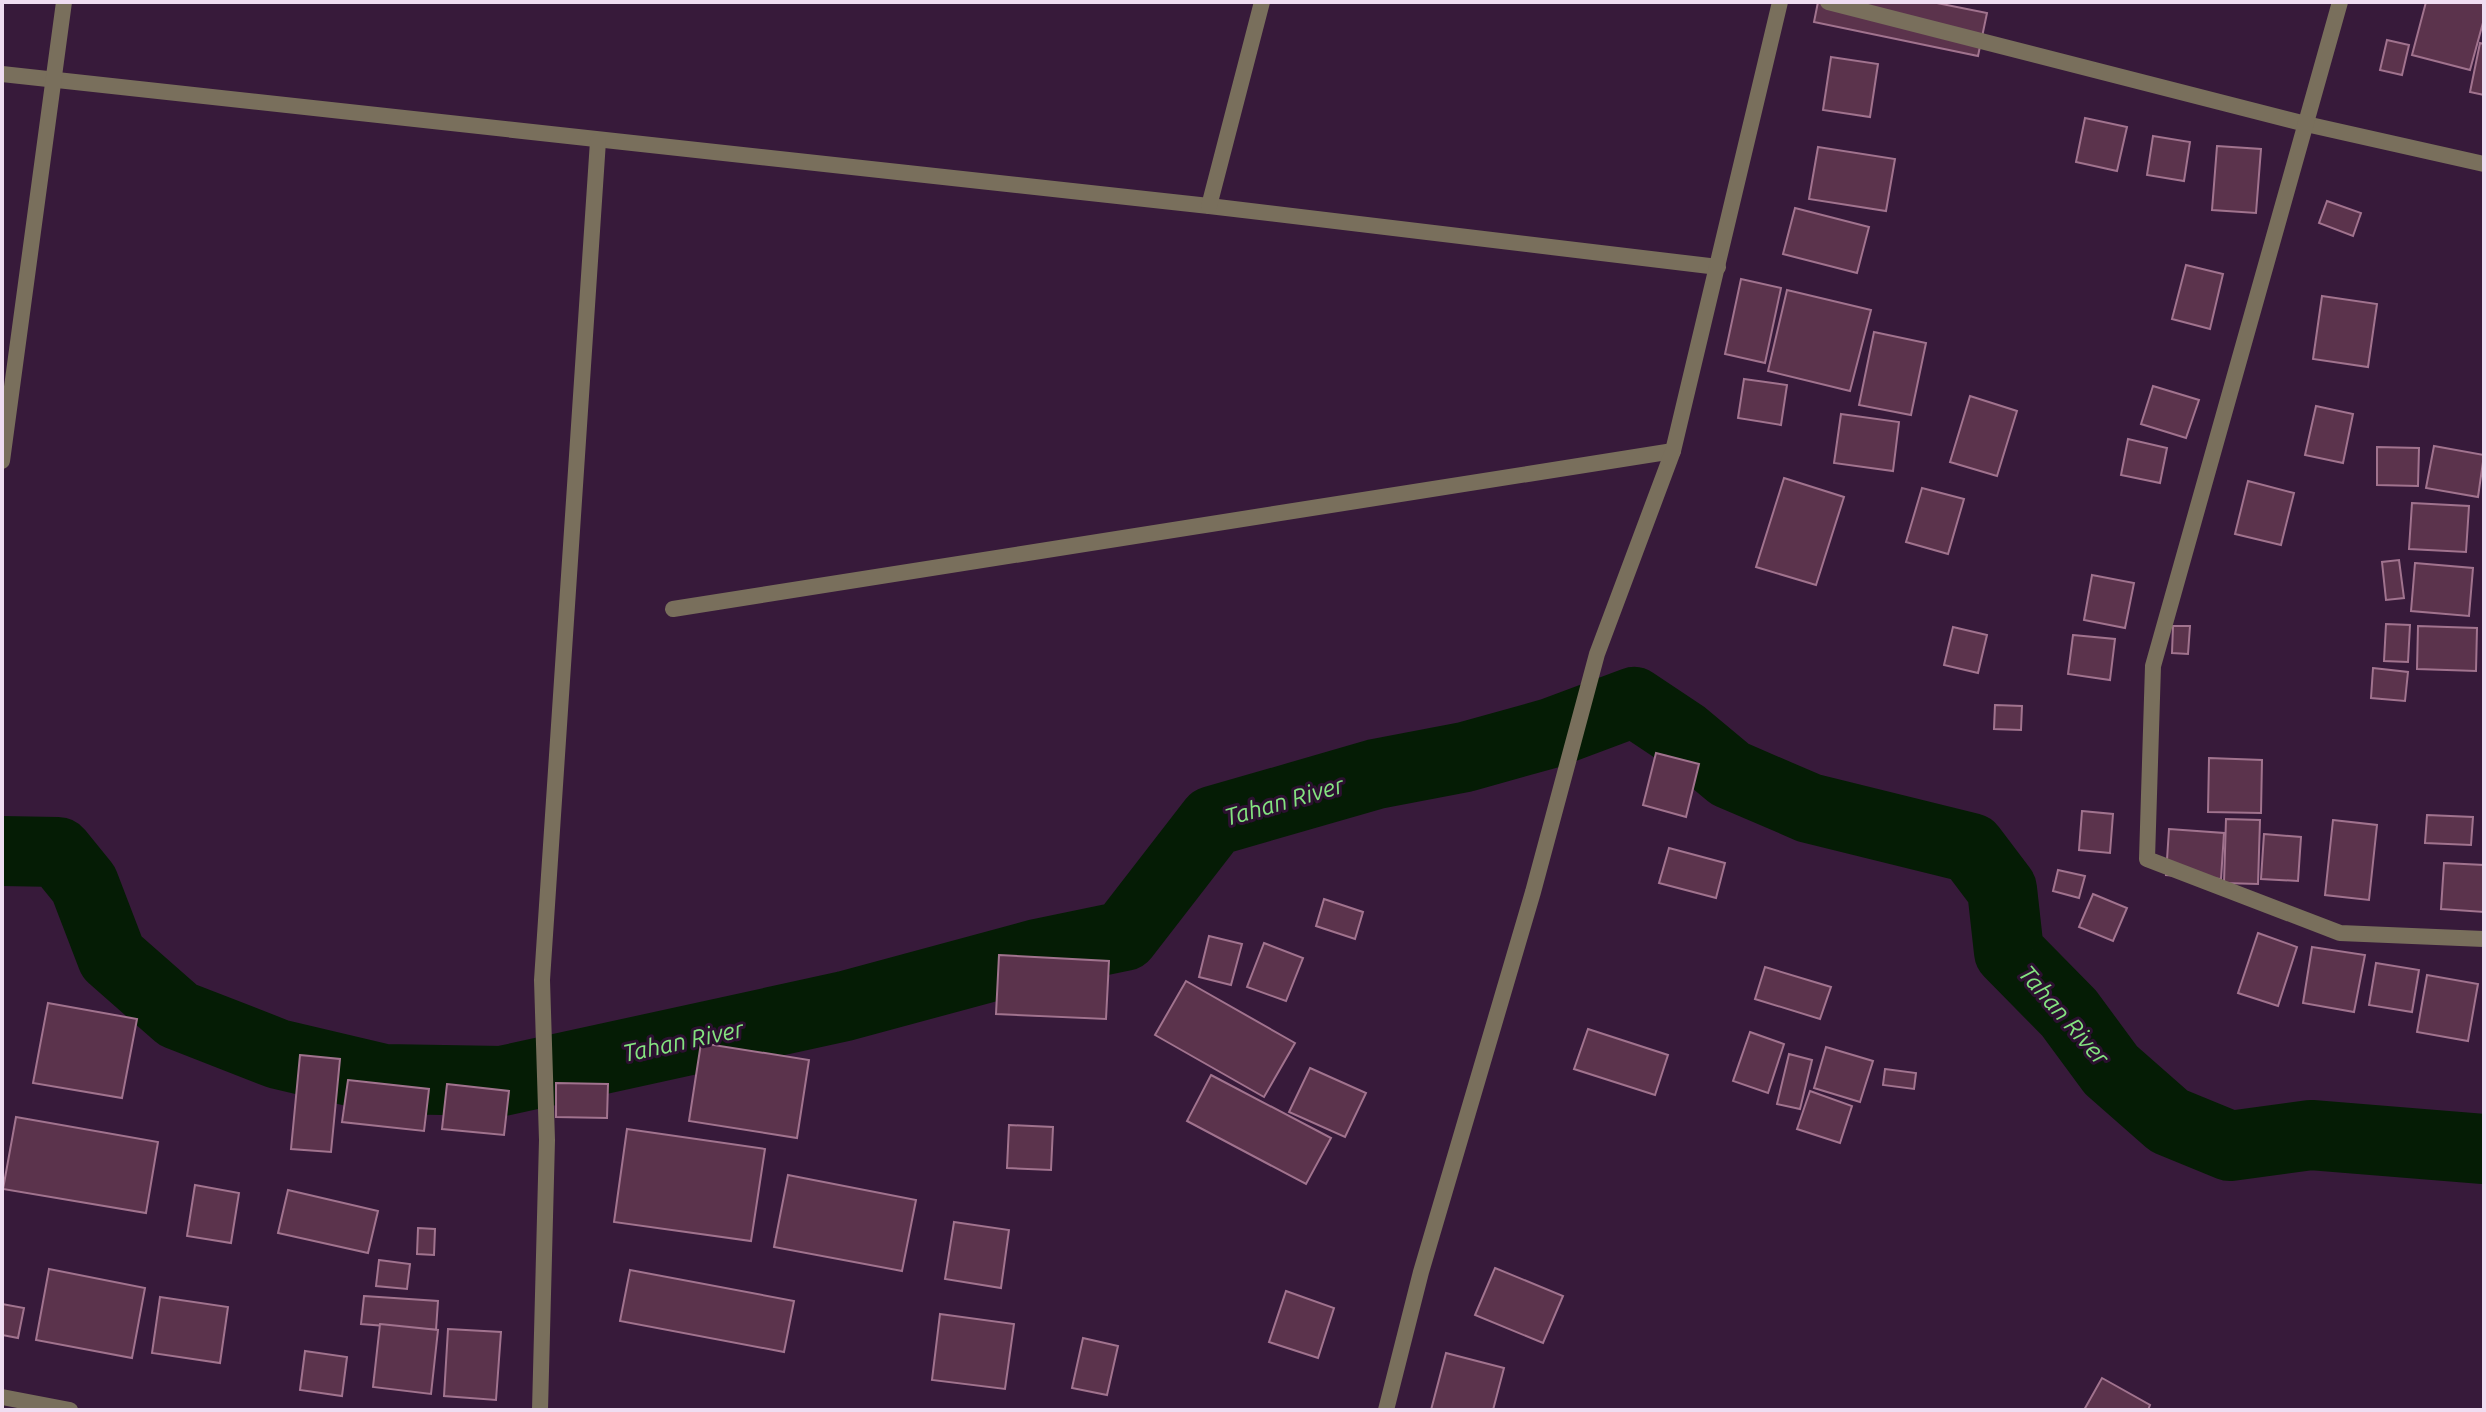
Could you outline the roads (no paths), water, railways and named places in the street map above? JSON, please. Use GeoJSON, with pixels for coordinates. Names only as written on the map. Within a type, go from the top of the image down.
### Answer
{"type":"FeatureCollection","features":[{"type":"Feature","properties":{"kind":"street"},"geometry":{"type":"LineString","coordinates":[[2,461],[64,2]]}},
{"type":"Feature","properties":{"kind":"street"},"geometry":{"type":"LineString","coordinates":[[1209,206],[1262,2]]}},
{"type":"Feature","properties":{"kind":"street"},"geometry":{"type":"LineString","coordinates":[[1386,1410],[1421,1272],[1533,892],[1597,654],[1673,451],[1780,2]]}},
{"type":"Feature","properties":{"kind":"street"},"geometry":{"type":"LineString","coordinates":[[1828,2],[2306,124],[2484,164]]}},
{"type":"Feature","properties":{"kind":"street"},"geometry":{"type":"LineString","coordinates":[[2340,2],[2153,666],[2147,859],[2340,933],[2484,939]]}},
{"type":"Feature","properties":{"kind":"street"},"geometry":{"type":"LineString","coordinates":[[2,74],[1209,206],[1718,267]]}},
{"type":"Feature","properties":{"kind":"street"},"geometry":{"type":"LineString","coordinates":[[540,1410],[547,1140],[542,980],[598,141]]}},
{"type":"Feature","properties":{"kind":"street"},"geometry":{"type":"LineString","coordinates":[[673,609],[1673,451]]}},
{"type":"Feature","properties":{"kind":"street"},"geometry":{"type":"LineString","coordinates":[[2,1397],[70,1410]]}},
{"type":"Feature","properties":{"kind":"waterway","name":"Tahan River"},"geometry":{"type":"LineString","coordinates":[[2,851],[58,852],[84,884],[112,957],[178,1015],[278,1054],[384,1079],[502,1081],[845,1006],[1037,954],[1124,936],[1213,821],[1376,774],[1465,757],[1551,733],[1634,702],[1682,734],[1730,774],[1809,808],[1971,848],[2002,889],[2009,952],[2069,1013],[2111,1070],[2169,1121],[2230,1146],[2311,1135],[2484,1149]]}}]}
